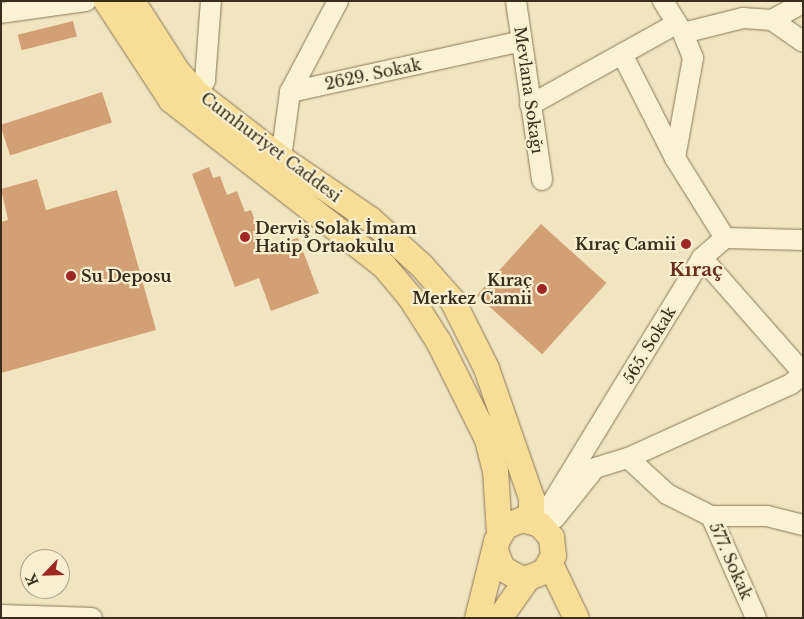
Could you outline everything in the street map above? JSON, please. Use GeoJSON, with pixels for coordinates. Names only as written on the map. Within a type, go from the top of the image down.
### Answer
{"type":"FeatureCollection","features":[{"type":"Feature","properties":{"kind":"main road","name":"Cumhuriyet Caddesi"},"geometry":{"type":"LineString","coordinates":[[106,1],[170,100],[384,266],[410,297],[438,341],[487,439],[495,470],[498,537]]}},
{"type":"Feature","properties":{"kind":"main road","name":"Cumhuriyet Caddesi"},"geometry":{"type":"LineString","coordinates":[[132,1],[177,71],[198,94],[281,158],[370,219],[452,300],[489,378],[539,524]]}},
{"type":"Feature","properties":{"kind":"main road"},"geometry":{"type":"LineString","coordinates":[[476,618],[498,537],[513,522],[539,524],[554,546],[538,573],[499,618]]}},
{"type":"Feature","properties":{"kind":"main road"},"geometry":{"type":"LineString","coordinates":[[498,537],[495,551],[502,568],[509,574],[538,573]]}},
{"type":"Feature","properties":{"kind":"main road"},"geometry":{"type":"LineString","coordinates":[[538,573],[564,618]]}},
{"type":"Feature","properties":{"kind":"main road"},"geometry":{"type":"LineString","coordinates":[[538,573],[576,618]]}},
{"type":"Feature","properties":{"kind":"street"},"geometry":{"type":"LineString","coordinates":[[1,13],[86,1]]}},
{"type":"Feature","properties":{"kind":"street"},"geometry":{"type":"LineString","coordinates":[[198,94],[205,80],[211,1]]}},
{"type":"Feature","properties":{"kind":"street"},"geometry":{"type":"LineString","coordinates":[[281,158],[290,92],[338,1]]}},
{"type":"Feature","properties":{"kind":"street","name":"Mevlana Sokağı"},"geometry":{"type":"LineString","coordinates":[[516,1],[542,180]]}},
{"type":"Feature","properties":{"kind":"street"},"geometry":{"type":"LineString","coordinates":[[663,1],[680,28],[693,58],[675,158]]}},
{"type":"Feature","properties":{"kind":"street"},"geometry":{"type":"LineString","coordinates":[[772,20],[803,3]]}},
{"type":"Feature","properties":{"kind":"street"},"geometry":{"type":"LineString","coordinates":[[530,105],[622,54],[680,28],[743,18],[772,20],[803,42]]}},
{"type":"Feature","properties":{"kind":"street","name":"2629. Sokak"},"geometry":{"type":"LineString","coordinates":[[290,92],[521,41]]}},
{"type":"Feature","properties":{"kind":"street"},"geometry":{"type":"LineString","coordinates":[[622,54],[675,158],[725,238],[803,240]]}},
{"type":"Feature","properties":{"kind":"street","name":"565. Sokak"},"geometry":{"type":"LineString","coordinates":[[539,524],[702,258],[725,238]]}},
{"type":"Feature","properties":{"kind":"street"},"geometry":{"type":"LineString","coordinates":[[539,524],[595,468],[628,458],[791,384],[803,374],[702,258]]}},
{"type":"Feature","properties":{"kind":"street","name":"577. Sokak"},"geometry":{"type":"LineString","coordinates":[[628,458],[667,494],[711,516],[756,618]]}},
{"type":"Feature","properties":{"kind":"street"},"geometry":{"type":"LineString","coordinates":[[711,516],[767,516],[803,525]]}},
{"type":"Feature","properties":{"kind":"street"},"geometry":{"type":"LineString","coordinates":[[1,615],[92,618]]}},
{"type":"Feature","properties":{"kind":"building"},"geometry":{"type":"Polygon","coordinates":[[[73,21],[77,37],[22,50],[18,35],[73,21]]]}},
{"type":"Feature","properties":{"kind":"building"},"geometry":{"type":"Polygon","coordinates":[[[102,92],[112,122],[10,155],[1,125],[102,92]]]}},
{"type":"Feature","properties":{"kind":"building"},"geometry":{"type":"Polygon","coordinates":[[[209,167],[213,178],[220,176],[227,195],[237,191],[245,212],[251,210],[265,247],[298,238],[319,293],[271,311],[259,278],[235,287],[192,174],[209,167]]]}},
{"type":"Feature","properties":{"kind":"building","name":"Su Deposu"},"geometry":{"type":"Polygon","coordinates":[[[37,179],[46,210],[117,190],[156,330],[1,373],[1,222],[8,220],[1,189],[37,179]]]}},
{"type":"Feature","properties":{"kind":"building","name":"Kıraç Merkez Camii"},"geometry":{"type":"Polygon","coordinates":[[[541,224],[606,283],[542,354],[477,295],[541,224]]]}},
{"type":"Feature","properties":{"kind":"place","name":"Derviş Solak İmam Hatip Ortaokulu"},"geometry":{"type":"Point","coordinates":[245,237]}},
{"type":"Feature","properties":{"kind":"place","name":"Kıraç Camii"},"geometry":{"type":"Point","coordinates":[686,244]}},
{"type":"Feature","properties":{"kind":"place","name":"Su Deposu"},"geometry":{"type":"Point","coordinates":[71,276]}},
{"type":"Feature","properties":{"kind":"place","name":"Kıraç Merkez Camii"},"geometry":{"type":"Point","coordinates":[542,289]}},
{"type":"Feature","properties":{"kind":"district","name":"Kıraç"},"geometry":{"type":"Point","coordinates":[696,270]}}]}
